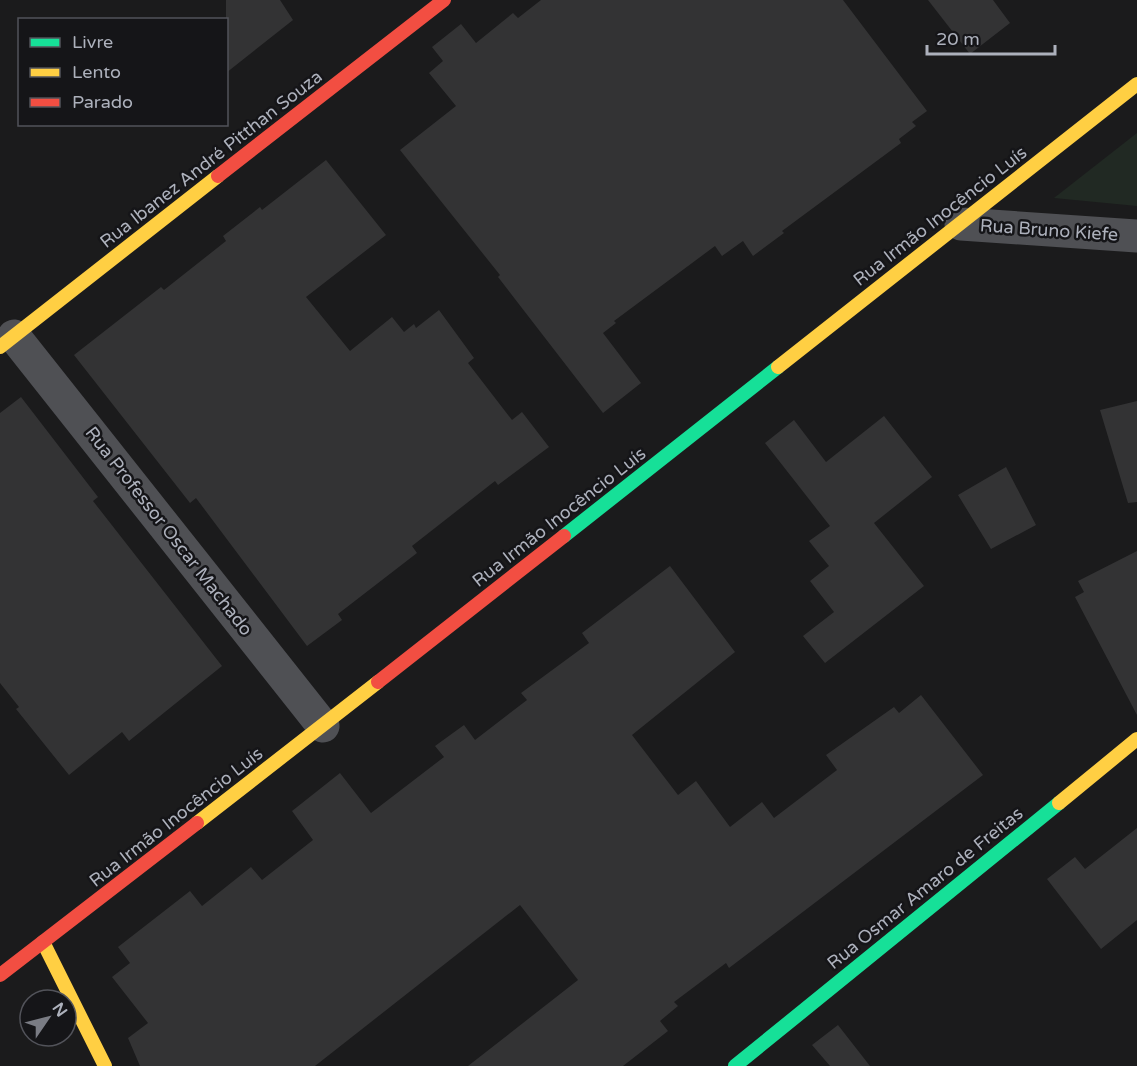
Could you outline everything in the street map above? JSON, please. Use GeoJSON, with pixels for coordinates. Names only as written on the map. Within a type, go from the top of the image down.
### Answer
{"type":"FeatureCollection","features":[{"type":"Feature","properties":{"kind":"street","name":"Rua Ibanez André Pitthan Souza"},"geometry":{"type":"LineString","coordinates":[[7,341],[444,0]]}},
{"type":"Feature","properties":{"kind":"street","name":"Rua Irmão Inocêncio Luís"},"geometry":{"type":"LineString","coordinates":[[0,975],[323,726],[1137,84]]}},
{"type":"Feature","properties":{"kind":"street","name":"Rua Bruno Kiefe"},"geometry":{"type":"LineString","coordinates":[[960,224],[1137,236]]}},
{"type":"Feature","properties":{"kind":"street","name":"Rua Professor Oscar Machado"},"geometry":{"type":"LineString","coordinates":[[7,341],[323,726]]}},
{"type":"Feature","properties":{"kind":"street","name":"Rua Osmar Amaro de Freitas"},"geometry":{"type":"LineString","coordinates":[[735,1066],[1137,739]]}},
{"type":"Feature","properties":{"kind":"street"},"geometry":{"type":"LineString","coordinates":[[43,942],[105,1066]]}},
{"type":"Feature","properties":{"kind":"shaded area"},"geometry":{"type":"Polygon","coordinates":[[[1137,133],[1137,206],[1054,198],[1137,133]]]}},
{"type":"Feature","properties":{"kind":"building"},"geometry":{"type":"Polygon","coordinates":[[[226,0],[280,0],[293,20],[228,71],[228,18],[226,18],[226,0]]]}},
{"type":"Feature","properties":{"kind":"building"},"geometry":{"type":"Polygon","coordinates":[[[541,0],[843,0],[927,111],[912,122],[916,126],[899,139],[901,143],[782,231],[784,233],[753,256],[743,241],[722,256],[715,246],[614,321],[616,323],[603,333],[641,383],[603,413],[498,277],[500,275],[400,150],[456,106],[429,73],[443,61],[432,47],[461,24],[476,43],[513,13],[518,18],[541,0]]]}},
{"type":"Feature","properties":{"kind":"building"},"geometry":{"type":"Polygon","coordinates":[[[928,0],[993,0],[1010,23],[970,54],[928,0]]]}},
{"type":"Feature","properties":{"kind":"building"},"geometry":{"type":"Polygon","coordinates":[[[326,160],[386,235],[306,297],[350,351],[392,317],[404,332],[414,324],[416,328],[439,310],[474,358],[468,363],[512,420],[522,412],[549,447],[498,485],[495,481],[412,546],[417,553],[338,614],[342,620],[307,646],[196,498],[190,503],[74,355],[161,287],[164,290],[226,241],[223,236],[260,207],[262,210],[326,160]]]}},
{"type":"Feature","properties":{"kind":"building"},"geometry":{"type":"Polygon","coordinates":[[[21,397],[98,497],[93,501],[222,666],[129,741],[122,732],[69,775],[16,709],[19,707],[0,683],[0,413],[21,397]]]}},
{"type":"Feature","properties":{"kind":"building"},"geometry":{"type":"Polygon","coordinates":[[[1137,401],[1137,502],[1128,503],[1100,410],[1137,401]]]}},
{"type":"Feature","properties":{"kind":"building"},"geometry":{"type":"Polygon","coordinates":[[[884,416],[932,477],[874,523],[924,586],[825,663],[803,636],[834,612],[810,581],[829,566],[809,541],[830,526],[765,443],[794,420],[826,462],[884,416]]]}},
{"type":"Feature","properties":{"kind":"building"},"geometry":{"type":"Polygon","coordinates":[[[1006,467],[1036,525],[991,549],[958,495],[1006,467]]]}},
{"type":"Feature","properties":{"kind":"building"},"geometry":{"type":"Polygon","coordinates":[[[1137,551],[1137,715],[1075,597],[1084,592],[1078,581],[1137,551]]]}},
{"type":"Feature","properties":{"kind":"building"},"geometry":{"type":"Polygon","coordinates":[[[670,566],[735,652],[632,735],[678,795],[696,781],[730,827],[762,802],[774,818],[837,770],[826,755],[894,707],[899,713],[921,695],[983,775],[729,968],[726,963],[674,1002],[678,1006],[660,1021],[668,1031],[623,1066],[468,1066],[578,980],[520,905],[315,1066],[140,1066],[128,1038],[148,1023],[112,977],[130,963],[118,947],[190,891],[202,906],[251,867],[262,880],[313,840],[292,811],[340,773],[371,813],[444,757],[435,746],[464,725],[475,740],[527,700],[521,693],[589,643],[582,633],[670,566]]]}},
{"type":"Feature","properties":{"kind":"building"},"geometry":{"type":"Polygon","coordinates":[[[1137,828],[1137,920],[1101,949],[1047,879],[1075,857],[1085,869],[1137,828]]]}},
{"type":"Feature","properties":{"kind":"building"},"geometry":{"type":"Polygon","coordinates":[[[838,1025],[870,1066],[830,1066],[812,1045],[838,1025]]]}},
{"type":"Feature","properties":{"kind":"traffic: fast"},"geometry":{"type":"LineString","coordinates":[[564,536],[778,367]]}},
{"type":"Feature","properties":{"kind":"traffic: fast"},"geometry":{"type":"LineString","coordinates":[[735,1066],[1059,803]]}},
{"type":"Feature","properties":{"kind":"traffic: slow"},"geometry":{"type":"LineString","coordinates":[[778,367],[1137,84]]}},
{"type":"Feature","properties":{"kind":"traffic: slow"},"geometry":{"type":"LineString","coordinates":[[0,347],[218,176]]}},
{"type":"Feature","properties":{"kind":"traffic: slow"},"geometry":{"type":"LineString","coordinates":[[197,823],[378,682]]}},
{"type":"Feature","properties":{"kind":"traffic: slow"},"geometry":{"type":"LineString","coordinates":[[1059,803],[1137,739]]}},
{"type":"Feature","properties":{"kind":"traffic: slow"},"geometry":{"type":"LineString","coordinates":[[43,942],[105,1066]]}},
{"type":"Feature","properties":{"kind":"traffic: jam"},"geometry":{"type":"LineString","coordinates":[[218,176],[444,0]]}},
{"type":"Feature","properties":{"kind":"traffic: jam"},"geometry":{"type":"LineString","coordinates":[[378,682],[564,536]]}},
{"type":"Feature","properties":{"kind":"traffic: jam"},"geometry":{"type":"LineString","coordinates":[[0,975],[197,823]]}}]}
